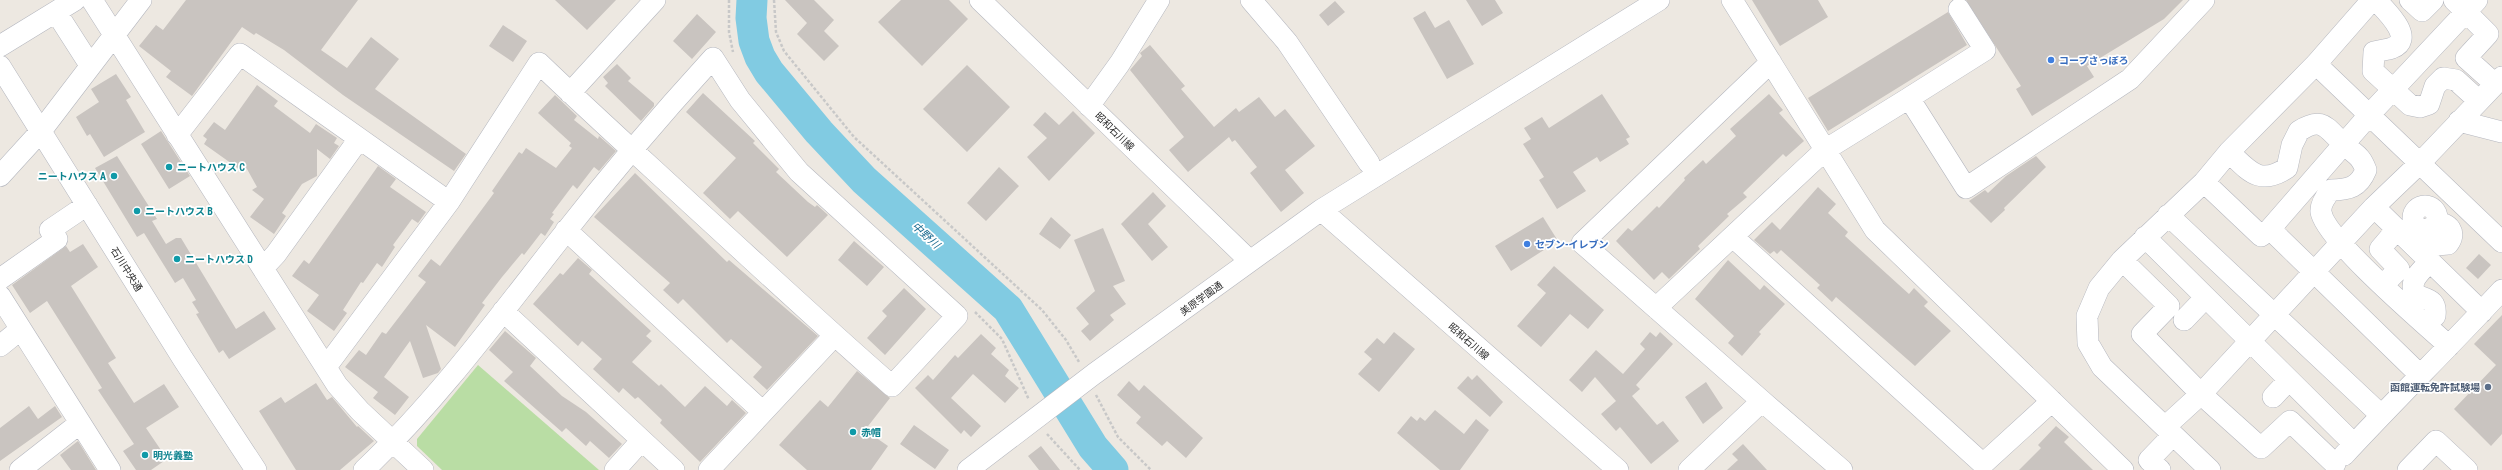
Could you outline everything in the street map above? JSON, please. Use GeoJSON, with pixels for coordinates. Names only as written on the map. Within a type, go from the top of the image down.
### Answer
{"type":"FeatureCollection","features":[{"type":"Feature","properties":{"kind":"street"},"geometry":{"type":"LineString","coordinates":[[0,46],[75,0]]}},
{"type":"Feature","properties":{"kind":"street"},"geometry":{"type":"LineString","coordinates":[[92,0],[337,385],[360,411],[423,470]]}},
{"type":"Feature","properties":{"kind":"street"},"geometry":{"type":"LineString","coordinates":[[0,176],[41,132],[90,65],[141,0]]}},
{"type":"Feature","properties":{"kind":"street"},"geometry":{"type":"LineString","coordinates":[[570,92],[655,0]]}},
{"type":"Feature","properties":{"kind":"street","name":"昭和石川線"},"geometry":{"type":"LineString","coordinates":[[980,0],[1250,262]]}},
{"type":"Feature","properties":{"kind":"street"},"geometry":{"type":"LineString","coordinates":[[1089,106],[1120,63],[1159,0]]}},
{"type":"Feature","properties":{"kind":"street"},"geometry":{"type":"LineString","coordinates":[[1251,0],[1286,42],[1369,163]]}},
{"type":"Feature","properties":{"kind":"street","name":"美原学園通"},"geometry":{"type":"LineString","coordinates":[[1044,422],[1086,382],[1321,210],[1659,0]]}},
{"type":"Feature","properties":{"kind":"street"},"geometry":{"type":"LineString","coordinates":[[1732,0],[1875,230],[2123,470]]}},
{"type":"Feature","properties":{"kind":"street"},"geometry":{"type":"LineString","coordinates":[[1909,98],[1966,188],[2130,79],[2204,0]]}},
{"type":"Feature","properties":{"kind":"street"},"geometry":{"type":"LineString","coordinates":[[2210,470],[2102,367],[2088,343],[2087,316],[2099,288],[2122,260],[2204,182],[2229,152],[2316,64],[2372,0]]}},
{"type":"Feature","properties":{"kind":"street"},"geometry":{"type":"LineString","coordinates":[[2376,0],[2398,24],[2401,32],[2400,41],[2394,48],[2374,52],[2372,63],[2373,71],[2410,105],[2420,107],[2429,104],[2435,86],[2443,78],[2456,80],[2478,100]]}},
{"type":"Feature","properties":{"kind":"street"},"geometry":{"type":"LineString","coordinates":[[2410,0],[2422,11],[2433,0]]}},
{"type":"Feature","properties":{"kind":"street"},"geometry":{"type":"LineString","coordinates":[[2160,470],[2150,460],[2169,430],[2374,208],[2421,162],[2478,100],[2499,84],[2466,58],[2488,34],[2466,4],[2270,229],[2261,236],[2204,182]]}},
{"type":"Feature","properties":{"kind":"street"},"geometry":{"type":"LineString","coordinates":[[1656,308],[1825,150],[1985,50],[1960,9]]}},
{"type":"Feature","properties":{"kind":"street"},"geometry":{"type":"LineString","coordinates":[[56,12],[90,65]]}},
{"type":"Feature","properties":{"kind":"street"},"geometry":{"type":"LineString","coordinates":[[177,135],[240,54],[449,202]]}},
{"type":"Feature","properties":{"kind":"street"},"geometry":{"type":"LineString","coordinates":[[326,367],[449,202],[539,63],[570,92],[631,148],[834,336],[892,386],[957,316],[799,172],[740,100],[713,58],[631,148],[437,393],[393,442],[364,470]]}},
{"type":"Feature","properties":{"kind":"street"},"geometry":{"type":"LineString","coordinates":[[1771,62],[1582,243],[1842,470]]}},
{"type":"Feature","properties":{"kind":"street"},"geometry":{"type":"LineString","coordinates":[[2316,64],[2421,162],[2502,242]]}},
{"type":"Feature","properties":{"kind":"street","name":"石川中央通"},"geometry":{"type":"LineString","coordinates":[[0,66],[256,470]]}},
{"type":"Feature","properties":{"kind":"street"},"geometry":{"type":"LineString","coordinates":[[2459,121],[2502,132]]}},
{"type":"Feature","properties":{"kind":"street"},"geometry":{"type":"LineString","coordinates":[[2229,152],[2251,172],[2263,178],[2276,175],[2287,168],[2292,145],[2299,131],[2308,125],[2324,126],[2332,130],[2343,144],[2359,154],[2366,170],[2361,181],[2354,187],[2344,190],[2331,190],[2325,197],[2321,211],[2324,221],[2342,244],[2449,346]]}},
{"type":"Feature","properties":{"kind":"street"},"geometry":{"type":"LineString","coordinates":[[263,268],[276,254],[360,139]]}},
{"type":"Feature","properties":{"kind":"street"},"geometry":{"type":"LineString","coordinates":[[2395,188],[2416,209],[2422,206],[2429,206],[2434,210],[2437,216],[2438,226],[2467,208]]}},
{"type":"Feature","properties":{"kind":"street"},"geometry":{"type":"LineString","coordinates":[[0,279],[57,240],[50,230],[87,205]]}},
{"type":"Feature","properties":{"kind":"street"},"geometry":{"type":"LineString","coordinates":[[2374,208],[2482,312]]}},
{"type":"Feature","properties":{"kind":"street","name":"昭和石川線"},"geometry":{"type":"LineString","coordinates":[[1321,210],[1618,470]]}},
{"type":"Feature","properties":{"kind":"street"},"geometry":{"type":"LineString","coordinates":[[2168,215],[2381,415]]}},
{"type":"Feature","properties":{"kind":"street"},"geometry":{"type":"LineString","coordinates":[[2270,229],[2419,374]]}},
{"type":"Feature","properties":{"kind":"street"},"geometry":{"type":"LineString","coordinates":[[2384,284],[2399,269],[2380,249],[2397,229]]}},
{"type":"Feature","properties":{"kind":"street"},"geometry":{"type":"LineString","coordinates":[[566,230],[763,412]]}},
{"type":"Feature","properties":{"kind":"street"},"geometry":{"type":"LineString","coordinates":[[1733,237],[1980,467],[2052,401]]}},
{"type":"Feature","properties":{"kind":"street"},"geometry":{"type":"LineString","coordinates":[[2145,237],[2354,444]]}},
{"type":"Feature","properties":{"kind":"street"},"geometry":{"type":"LineString","coordinates":[[2122,260],[2169,306],[2142,334],[2201,394],[2261,448],[2290,420],[2333,467],[2419,374],[2449,346],[2502,290]]}},
{"type":"Feature","properties":{"kind":"street"},"geometry":{"type":"LineString","coordinates":[[2426,324],[2435,316],[2434,304],[2432,300],[2416,295],[2412,286],[2413,280],[2430,262]]}},
{"type":"Feature","properties":{"kind":"street"},"geometry":{"type":"LineString","coordinates":[[0,296],[110,470]]}},
{"type":"Feature","properties":{"kind":"street"},"geometry":{"type":"LineString","coordinates":[[2184,320],[2205,298]]}},
{"type":"Feature","properties":{"kind":"street"},"geometry":{"type":"LineString","coordinates":[[503,311],[674,470]]}},
{"type":"Feature","properties":{"kind":"street"},"geometry":{"type":"LineString","coordinates":[[0,346],[21,329]]}},
{"type":"Feature","properties":{"kind":"street"},"geometry":{"type":"LineString","coordinates":[[709,470],[834,336]]}},
{"type":"Feature","properties":{"kind":"street"},"geometry":{"type":"LineString","coordinates":[[2274,397],[2288,380]]}},
{"type":"Feature","properties":{"kind":"street"},"geometry":{"type":"LineString","coordinates":[[1689,470],[1762,401]]}},
{"type":"Feature","properties":{"kind":"street"},"geometry":{"type":"LineString","coordinates":[[971,469],[1044,422]]}},
{"type":"Feature","properties":{"kind":"street"},"geometry":{"type":"LineString","coordinates":[[20,470],[80,423]]}},
{"type":"Feature","properties":{"kind":"street"},"geometry":{"type":"LineString","coordinates":[[615,470],[642,441]]}},
{"type":"Feature","properties":{"kind":"street"},"geometry":{"type":"LineString","coordinates":[[2408,470],[2436,441],[2467,470]]}},
{"type":"Feature","properties":{"kind":"path"},"geometry":{"type":"LineString","coordinates":[[774,0],[776,32],[784,51],[844,126],[854,137],[1042,310],[1066,340],[1086,382],[1118,437],[1151,470]]}},
{"type":"Feature","properties":{"kind":"path"},"geometry":{"type":"LineString","coordinates":[[1044,422],[1080,470]]}},
{"type":"Feature","properties":{"kind":"green space"},"geometry":{"type":"Polygon","coordinates":[[[478,365],[599,470],[442,470],[417,446],[417,439],[478,365]]]}},
{"type":"Feature","properties":{"kind":"building"},"geometry":{"type":"Polygon","coordinates":[[[186,0],[358,0],[321,50],[347,68],[371,37],[399,59],[375,89],[466,154],[454,171],[343,95],[284,50],[256,33],[254,35],[242,27],[192,96],[166,77],[171,71],[139,46],[156,25],[163,30],[186,0]]]}},
{"type":"Feature","properties":{"kind":"building"},"geometry":{"type":"Polygon","coordinates":[[[555,0],[616,0],[587,30],[555,0]]]}},
{"type":"Feature","properties":{"kind":"building"},"geometry":{"type":"Polygon","coordinates":[[[785,0],[814,0],[834,20],[824,31],[839,46],[824,61],[797,34],[807,23],[785,0]]]}},
{"type":"Feature","properties":{"kind":"building"},"geometry":{"type":"Polygon","coordinates":[[[901,0],[949,0],[968,19],[922,66],[878,22],[901,0]]]}},
{"type":"Feature","properties":{"kind":"building"},"geometry":{"type":"Polygon","coordinates":[[[1466,0],[1495,0],[1503,13],[1482,26],[1466,0]]]}},
{"type":"Feature","properties":{"kind":"building"},"geometry":{"type":"Polygon","coordinates":[[[1752,0],[1818,0],[1828,17],[1780,46],[1752,0]]]}},
{"type":"Feature","properties":{"kind":"building","name":"コープさっぽろ"},"geometry":{"type":"Polygon","coordinates":[[[1966,0],[2183,0],[2164,19],[2087,66],[2094,77],[2032,116],[2016,89],[2021,86],[1966,0]]]}},
{"type":"Feature","properties":{"kind":"building"},"geometry":{"type":"Polygon","coordinates":[[[1335,1],[1345,12],[1328,26],[1319,15],[1335,1]]]}},
{"type":"Feature","properties":{"kind":"building"},"geometry":{"type":"Polygon","coordinates":[[[1425,11],[1435,28],[1449,20],[1474,64],[1447,79],[1413,18],[1425,11]]]}},
{"type":"Feature","properties":{"kind":"building"},"geometry":{"type":"Polygon","coordinates":[[[1948,12],[1967,45],[1828,131],[1808,98],[1948,12]]]}},
{"type":"Feature","properties":{"kind":"building"},"geometry":{"type":"Polygon","coordinates":[[[697,14],[716,32],[692,59],[673,41],[697,14]]]}},
{"type":"Feature","properties":{"kind":"building"},"geometry":{"type":"Polygon","coordinates":[[[503,25],[527,41],[513,62],[489,46],[503,25]]]}},
{"type":"Feature","properties":{"kind":"building"},"geometry":{"type":"Polygon","coordinates":[[[1150,45],[1185,86],[1181,89],[1214,127],[1236,108],[1239,112],[1259,97],[1275,117],[1285,109],[1315,146],[1285,170],[1304,193],[1281,212],[1250,173],[1257,167],[1235,140],[1232,142],[1229,137],[1188,172],[1169,150],[1184,137],[1130,70],[1142,56],[1140,53],[1150,45]]]}},
{"type":"Feature","properties":{"kind":"building"},"geometry":{"type":"Polygon","coordinates":[[[617,64],[631,78],[628,81],[654,103],[654,106],[641,121],[605,86],[608,83],[603,77],[617,64]]]}},
{"type":"Feature","properties":{"kind":"building"},"geometry":{"type":"Polygon","coordinates":[[[967,65],[1010,107],[967,152],[923,109],[967,65]]]}},
{"type":"Feature","properties":{"kind":"building"},"geometry":{"type":"Polygon","coordinates":[[[116,74],[131,97],[126,100],[145,132],[104,157],[90,134],[87,136],[76,117],[99,102],[91,89],[116,74]]]}},
{"type":"Feature","properties":{"kind":"building"},"geometry":{"type":"Polygon","coordinates":[[[257,85],[278,101],[274,106],[310,133],[316,124],[337,138],[334,143],[339,146],[330,159],[317,149],[317,176],[302,184],[282,213],[286,216],[274,234],[250,217],[264,199],[252,190],[257,187],[247,169],[242,171],[204,144],[207,139],[203,136],[214,122],[225,130],[257,85]]]}},
{"type":"Feature","properties":{"kind":"building"},"geometry":{"type":"Polygon","coordinates":[[[703,93],[755,141],[753,143],[779,169],[776,172],[808,202],[815,207],[817,205],[828,215],[787,257],[738,211],[730,219],[703,193],[736,158],[686,112],[703,93]]]}},
{"type":"Feature","properties":{"kind":"building"},"geometry":{"type":"Polygon","coordinates":[[[1602,94],[1630,137],[1626,139],[1629,144],[1600,162],[1597,157],[1573,172],[1586,191],[1557,209],[1539,180],[1544,177],[1523,144],[1531,139],[1524,128],[1542,117],[1549,128],[1602,94]]]}},
{"type":"Feature","properties":{"kind":"building"},"geometry":{"type":"Polygon","coordinates":[[[1769,94],[1783,110],[1779,113],[1804,141],[1786,157],[1783,154],[1743,193],[1747,197],[1727,214],[1729,216],[1698,246],[1700,249],[1669,279],[1662,272],[1654,280],[1616,241],[1628,228],[1632,231],[1657,206],[1659,208],[1685,180],[1684,178],[1703,160],[1706,164],[1736,136],[1730,129],[1769,94]]]}},
{"type":"Feature","properties":{"kind":"building"},"geometry":{"type":"Polygon","coordinates":[[[555,95],[577,116],[574,120],[598,139],[599,136],[616,151],[599,171],[594,167],[577,189],[573,185],[552,213],[554,214],[550,219],[554,222],[545,236],[541,233],[524,255],[522,253],[502,277],[482,303],[485,305],[455,347],[426,325],[441,369],[438,373],[423,378],[410,341],[384,377],[409,397],[395,415],[373,398],[378,392],[345,367],[359,350],[366,355],[382,332],[386,334],[426,282],[418,276],[431,259],[440,266],[494,193],[492,191],[519,152],[522,154],[526,148],[556,168],[572,148],[569,146],[571,143],[538,113],[555,95]]]}},
{"type":"Feature","properties":{"kind":"building"},"geometry":{"type":"Polygon","coordinates":[[[1073,111],[1095,133],[1049,181],[1027,157],[1047,138],[1033,125],[1045,112],[1059,125],[1073,111]]]}},
{"type":"Feature","properties":{"kind":"building","name":"ニートハウス C"},"geometry":{"type":"Polygon","coordinates":[[[161,131],[190,176],[169,189],[141,144],[161,131]]]}},
{"type":"Feature","properties":{"kind":"building"},"geometry":{"type":"Polygon","coordinates":[[[117,156],[157,219],[152,221],[166,244],[176,238],[181,238],[236,329],[264,311],[276,329],[229,359],[223,350],[219,353],[196,314],[199,313],[192,302],[196,300],[183,278],[175,283],[144,233],[137,237],[95,168],[117,156]]]}},
{"type":"Feature","properties":{"kind":"building"},"geometry":{"type":"Polygon","coordinates":[[[2036,156],[2046,167],[2004,208],[2005,210],[1991,223],[1969,201],[1985,190],[1988,193],[2006,176],[2036,156]]]}},
{"type":"Feature","properties":{"kind":"building"},"geometry":{"type":"Polygon","coordinates":[[[378,166],[396,179],[390,187],[426,212],[418,223],[412,219],[393,245],[395,247],[382,267],[377,263],[363,283],[361,282],[343,310],[347,313],[334,331],[307,311],[319,295],[292,276],[304,260],[309,264],[378,166]]]}},
{"type":"Feature","properties":{"kind":"building"},"geometry":{"type":"Polygon","coordinates":[[[999,167],[1019,186],[986,221],[967,203],[999,167]]]}},
{"type":"Feature","properties":{"kind":"building"},"geometry":{"type":"Polygon","coordinates":[[[635,173],[727,262],[729,260],[818,336],[767,390],[753,377],[762,367],[731,339],[727,343],[683,299],[678,304],[663,290],[670,283],[594,217],[635,173]]]}},
{"type":"Feature","properties":{"kind":"building"},"geometry":{"type":"Polygon","coordinates":[[[1818,187],[1836,204],[1828,213],[1848,232],[1845,236],[1909,294],[1914,288],[1928,302],[1924,306],[1951,331],[1915,366],[1836,297],[1832,302],[1817,288],[1820,285],[1781,250],[1777,254],[1774,251],[1770,254],[1754,240],[1772,222],[1780,230],[1818,187]]]}},
{"type":"Feature","properties":{"kind":"building"},"geometry":{"type":"Polygon","coordinates":[[[1153,192],[1166,206],[1148,224],[1168,247],[1152,261],[1121,224],[1153,192]]]}},
{"type":"Feature","properties":{"kind":"building"},"geometry":{"type":"Polygon","coordinates":[[[1051,217],[1071,235],[1060,249],[1039,234],[1051,217]]]}},
{"type":"Feature","properties":{"kind":"building","name":"セブン-イレブン"},"geometry":{"type":"Polygon","coordinates":[[[1543,217],[1558,241],[1511,271],[1495,246],[1543,217]]]}},
{"type":"Feature","properties":{"kind":"building"},"geometry":{"type":"Polygon","coordinates":[[[1103,228],[1125,281],[1113,286],[1126,304],[1110,315],[1114,320],[1090,341],[1081,331],[1089,324],[1076,308],[1095,291],[1074,240],[1103,228]]]}},
{"type":"Feature","properties":{"kind":"building"},"geometry":{"type":"Polygon","coordinates":[[[854,241],[884,267],[867,286],[838,260],[854,241]]]}},
{"type":"Feature","properties":{"kind":"building"},"geometry":{"type":"Polygon","coordinates":[[[83,244],[98,267],[71,286],[116,358],[108,363],[134,403],[164,384],[179,407],[146,428],[167,459],[151,470],[136,470],[123,451],[134,444],[98,390],[102,388],[47,301],[30,313],[12,285],[66,246],[70,252],[83,244]]]}},
{"type":"Feature","properties":{"kind":"building"},"geometry":{"type":"Polygon","coordinates":[[[2479,254],[2491,265],[2478,279],[2466,268],[2479,254]]]}},
{"type":"Feature","properties":{"kind":"building"},"geometry":{"type":"Polygon","coordinates":[[[578,258],[592,270],[589,274],[651,331],[646,336],[652,341],[632,362],[659,386],[661,384],[685,407],[705,386],[727,406],[732,400],[746,413],[700,462],[660,423],[662,420],[638,397],[635,399],[623,388],[619,393],[593,369],[602,359],[582,341],[578,346],[533,304],[560,273],[563,275],[578,258]]]}},
{"type":"Feature","properties":{"kind":"building"},"geometry":{"type":"Polygon","coordinates":[[[1728,260],[1760,290],[1764,285],[1785,304],[1759,332],[1761,334],[1742,356],[1728,343],[1734,336],[1695,299],[1728,260]]]}},
{"type":"Feature","properties":{"kind":"building"},"geometry":{"type":"Polygon","coordinates":[[[1554,266],[1604,310],[1588,329],[1570,314],[1541,347],[1517,326],[1546,293],[1537,285],[1554,266]]]}},
{"type":"Feature","properties":{"kind":"building"},"geometry":{"type":"Polygon","coordinates":[[[904,288],[926,309],[885,355],[867,338],[887,316],[882,311],[904,288]]]}},
{"type":"Feature","properties":{"kind":"building","name":"函館運転免許試験場"},"geometry":{"type":"Polygon","coordinates":[[[2502,315],[2502,434],[2491,446],[2454,409],[2496,365],[2474,344],[2502,315]]]}},
{"type":"Feature","properties":{"kind":"building"},"geometry":{"type":"Polygon","coordinates":[[[505,331],[536,358],[530,366],[562,396],[586,412],[622,444],[609,458],[590,441],[586,446],[566,428],[562,432],[504,381],[513,372],[489,350],[505,331]]]}},
{"type":"Feature","properties":{"kind":"building"},"geometry":{"type":"Polygon","coordinates":[[[1394,332],[1415,349],[1379,392],[1358,374],[1372,359],[1364,352],[1377,338],[1384,344],[1394,332]]]}},
{"type":"Feature","properties":{"kind":"building"},"geometry":{"type":"Polygon","coordinates":[[[1650,332],[1656,337],[1660,332],[1673,344],[1636,385],[1640,389],[1632,396],[1657,425],[1663,421],[1679,441],[1651,464],[1620,427],[1616,431],[1601,414],[1616,401],[1595,377],[1582,392],[1569,380],[1596,350],[1623,374],[1645,349],[1640,344],[1650,332]]]}},
{"type":"Feature","properties":{"kind":"building"},"geometry":{"type":"Polygon","coordinates":[[[981,334],[996,348],[991,354],[1009,370],[1005,376],[1019,388],[1005,403],[973,374],[951,398],[981,426],[971,437],[964,430],[961,434],[915,388],[928,375],[933,380],[955,355],[958,358],[981,334]]]}},
{"type":"Feature","properties":{"kind":"building"},"geometry":{"type":"Polygon","coordinates":[[[857,371],[890,398],[865,430],[888,446],[871,470],[807,470],[779,445],[820,400],[828,407],[857,371]]]}},
{"type":"Feature","properties":{"kind":"building"},"geometry":{"type":"Polygon","coordinates":[[[1477,375],[1503,402],[1490,417],[1457,388],[1468,376],[1472,380],[1477,375]]]}},
{"type":"Feature","properties":{"kind":"building"},"geometry":{"type":"Polygon","coordinates":[[[1129,381],[1139,391],[1144,385],[1203,438],[1186,458],[1167,441],[1162,446],[1136,423],[1141,417],[1117,395],[1129,381]]]}},
{"type":"Feature","properties":{"kind":"building"},"geometry":{"type":"Polygon","coordinates":[[[1706,382],[1723,408],[1703,424],[1685,397],[1706,382]]]}},
{"type":"Feature","properties":{"kind":"building"},"geometry":{"type":"Polygon","coordinates":[[[316,383],[327,400],[332,397],[357,427],[358,426],[374,441],[340,470],[296,470],[259,411],[281,397],[285,403],[316,383]]]}},
{"type":"Feature","properties":{"kind":"building"},"geometry":{"type":"Polygon","coordinates":[[[29,406],[38,419],[55,406],[62,417],[0,461],[0,428],[29,406]]]}},
{"type":"Feature","properties":{"kind":"building"},"geometry":{"type":"Polygon","coordinates":[[[1435,410],[1464,434],[1476,419],[1489,430],[1460,470],[1440,470],[1397,433],[1411,416],[1417,421],[1420,417],[1425,421],[1435,410]]]}},
{"type":"Feature","properties":{"kind":"building"},"geometry":{"type":"Polygon","coordinates":[[[914,425],[949,450],[935,469],[900,444],[914,425]]]}},
{"type":"Feature","properties":{"kind":"building"},"geometry":{"type":"Polygon","coordinates":[[[2056,426],[2069,437],[2064,442],[2093,470],[2019,470],[2041,448],[2038,445],[2056,426]]]}},
{"type":"Feature","properties":{"kind":"building"},"geometry":{"type":"Polygon","coordinates":[[[78,441],[96,470],[71,470],[60,455],[78,441]]]}},
{"type":"Feature","properties":{"kind":"building"},"geometry":{"type":"Polygon","coordinates":[[[1743,444],[1767,470],[1727,470],[1738,460],[1732,454],[1743,444]]]}},
{"type":"Feature","properties":{"kind":"building"},"geometry":{"type":"Polygon","coordinates":[[[1041,446],[1060,470],[1039,470],[1028,456],[1041,446]]]}},
{"type":"Feature","properties":{"kind":"waterway","name":"中野川"},"geometry":{"type":"LineString","coordinates":[[752,0],[751,18],[754,41],[760,57],[769,72],[819,132],[864,180],[1008,309],[1093,447],[1113,470]]}},
{"type":"Feature","properties":{"kind":"place","name":"コープさっぽろ"},"geometry":{"type":"Point","coordinates":[2051,60]}},
{"type":"Feature","properties":{"kind":"place","name":"ニートハウス C"},"geometry":{"type":"Point","coordinates":[169,167]}},
{"type":"Feature","properties":{"kind":"place","name":"ニートハウス A"},"geometry":{"type":"Point","coordinates":[114,176]}},
{"type":"Feature","properties":{"kind":"place","name":"ニートハウス B"},"geometry":{"type":"Point","coordinates":[137,211]}},
{"type":"Feature","properties":{"kind":"place","name":"セブン-イレブン"},"geometry":{"type":"Point","coordinates":[1527,244]}},
{"type":"Feature","properties":{"kind":"place","name":"ニートハウス D"},"geometry":{"type":"Point","coordinates":[177,259]}},
{"type":"Feature","properties":{"kind":"place","name":"函館運転免許試験場"},"geometry":{"type":"Point","coordinates":[2488,387]}},
{"type":"Feature","properties":{"kind":"place","name":"赤帽"},"geometry":{"type":"Point","coordinates":[853,432]}},
{"type":"Feature","properties":{"kind":"place","name":"明光義塾"},"geometry":{"type":"Point","coordinates":[145,455]}}]}
